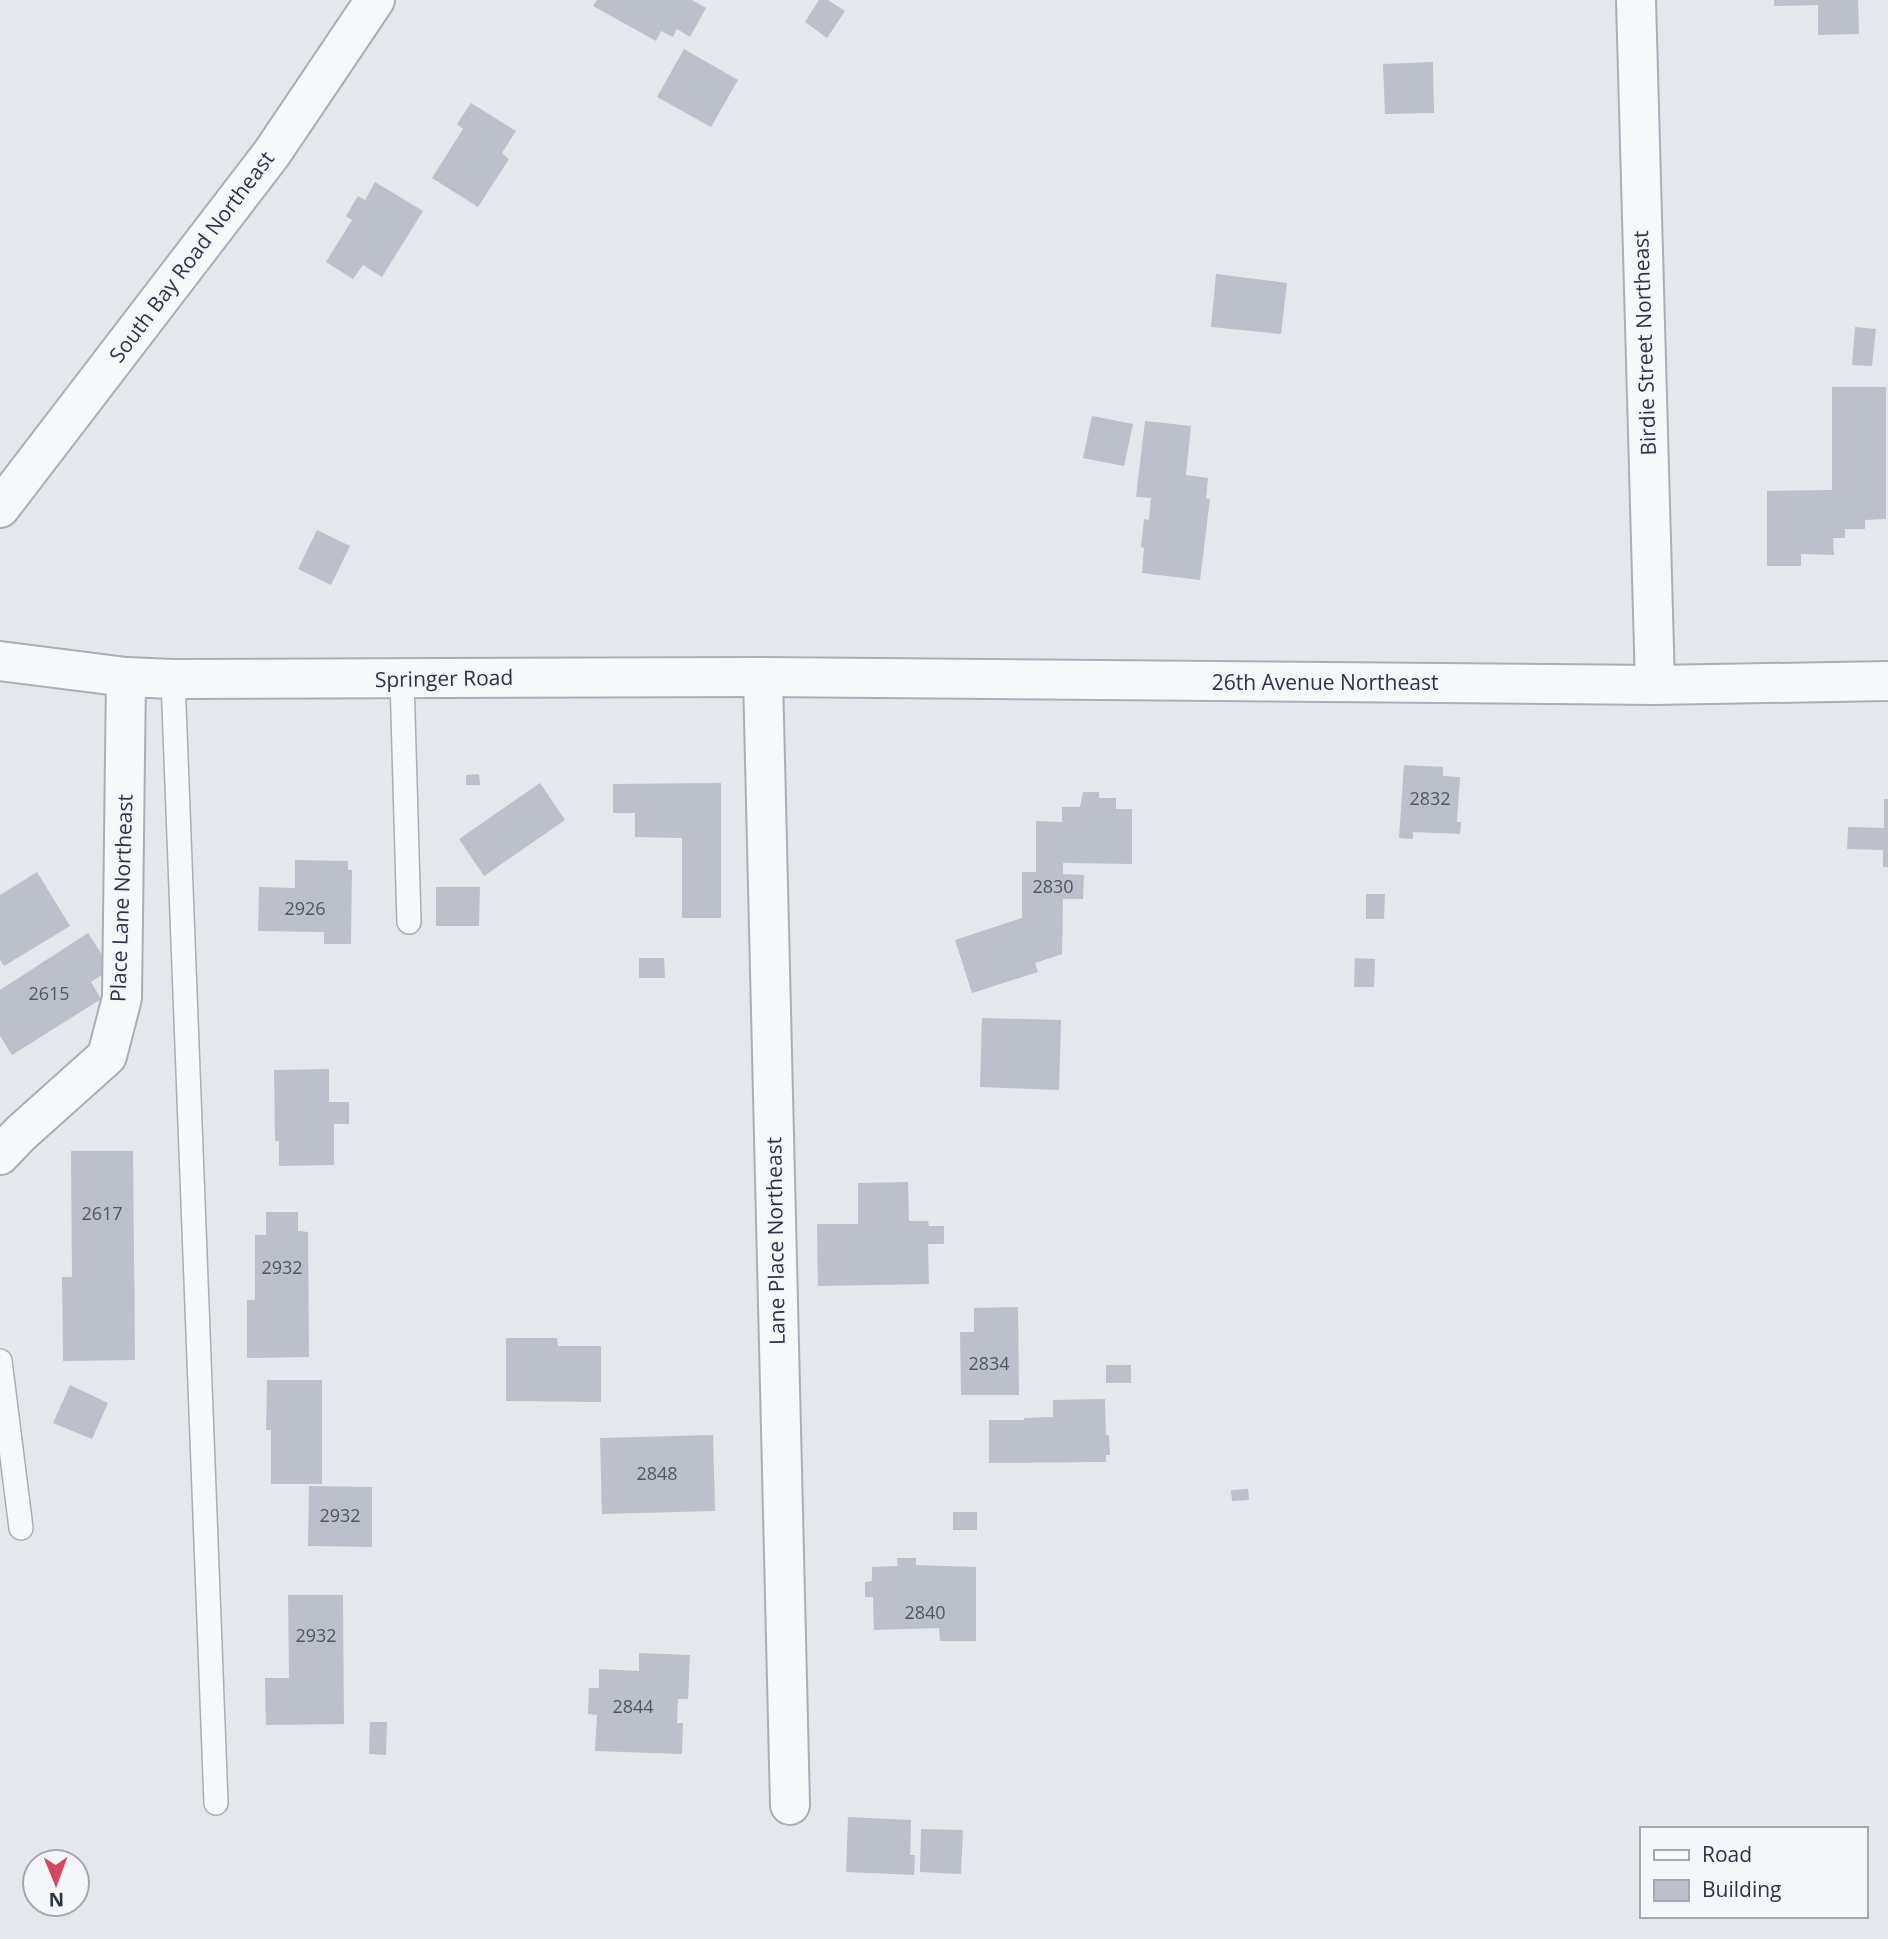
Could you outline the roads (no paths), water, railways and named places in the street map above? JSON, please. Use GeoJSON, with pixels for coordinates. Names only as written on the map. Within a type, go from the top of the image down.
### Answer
{"type":"FeatureCollection","features":[{"type":"Feature","properties":{"kind":"street","name":"South Bay Road Northeast"},"geometry":{"type":"LineString","coordinates":[[0,508],[272,153],[375,0]]}},
{"type":"Feature","properties":{"kind":"street","name":"Birdie Street Northeast"},"geometry":{"type":"LineString","coordinates":[[1636,0],[1655,685]]}},
{"type":"Feature","properties":{"kind":"street"},"geometry":{"type":"LineString","coordinates":[[0,661],[126,677]]}},
{"type":"Feature","properties":{"kind":"street","name":"Springer Road"},"geometry":{"type":"LineString","coordinates":[[126,677],[402,680],[763,677]]}},
{"type":"Feature","properties":{"kind":"street","name":"Place Lane Northeast"},"geometry":{"type":"LineString","coordinates":[[0,1155],[107,1056],[122,998],[126,677]]}},
{"type":"Feature","properties":{"kind":"street","name":"26th Avenue Northeast"},"geometry":{"type":"LineString","coordinates":[[763,677],[1655,685],[1888,681]]}},
{"type":"Feature","properties":{"kind":"street","name":"Lane Place Northeast"},"geometry":{"type":"LineString","coordinates":[[763,677],[790,1805]]}},
{"type":"Feature","properties":{"kind":"lane"},"geometry":{"type":"LineString","coordinates":[[173,679],[216,1803]]}},
{"type":"Feature","properties":{"kind":"lane"},"geometry":{"type":"LineString","coordinates":[[402,680],[410,922]]}},
{"type":"Feature","properties":{"kind":"lane"},"geometry":{"type":"LineString","coordinates":[[0,1361],[21,1528]]}}]}
